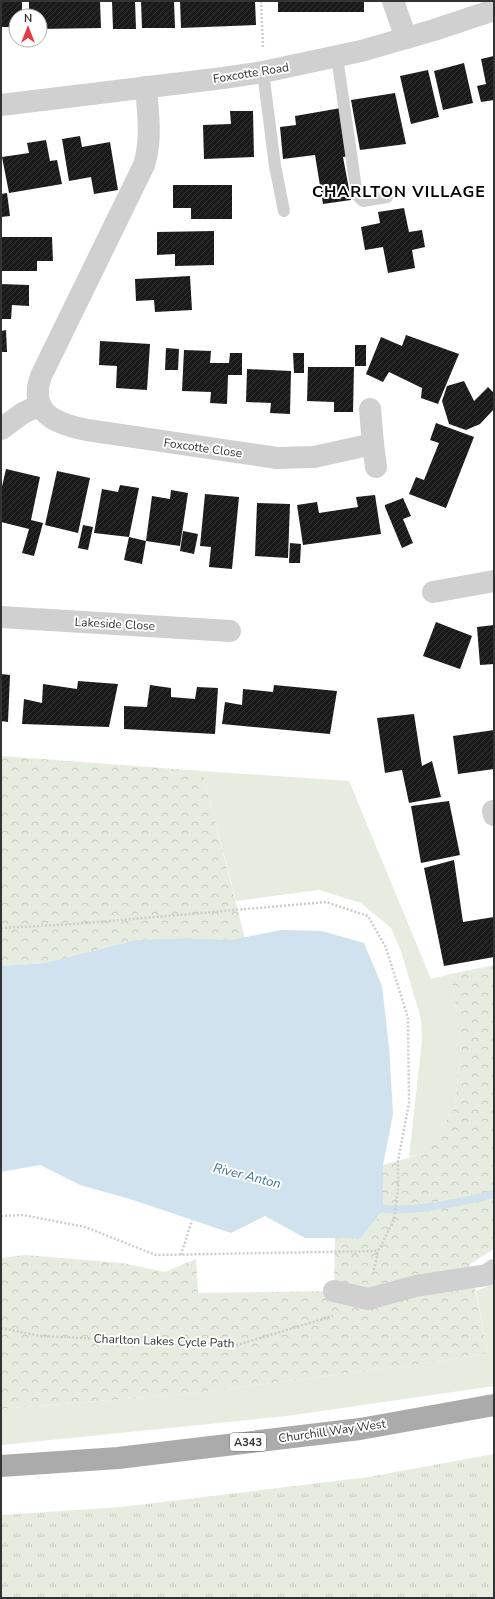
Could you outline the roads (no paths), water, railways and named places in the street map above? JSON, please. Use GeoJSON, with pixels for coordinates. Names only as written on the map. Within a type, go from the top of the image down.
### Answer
{"type":"FeatureCollection","features":[{"type":"Feature","properties":{"kind":"main road","name":"Churchill Way West"},"geometry":{"type":"LineString","coordinates":[[1,1466],[118,1458],[360,1429],[494,1405]]}},
{"type":"Feature","properties":{"kind":"street"},"geometry":{"type":"LineString","coordinates":[[393,1],[406,38]]}},
{"type":"Feature","properties":{"kind":"street","name":"Foxcotte Road"},"geometry":{"type":"LineString","coordinates":[[1,105],[263,72],[337,57],[406,38],[494,10]]}},
{"type":"Feature","properties":{"kind":"street"},"geometry":{"type":"LineString","coordinates":[[1,429],[23,413],[40,405],[37,392],[41,376],[144,165],[150,134],[146,87]]}},
{"type":"Feature","properties":{"kind":"street","name":"Foxcotte Close"},"geometry":{"type":"LineString","coordinates":[[40,405],[47,414],[68,426],[140,439],[250,455],[277,458],[307,457],[373,444]]}},
{"type":"Feature","properties":{"kind":"street"},"geometry":{"type":"LineString","coordinates":[[370,409],[376,467]]}},
{"type":"Feature","properties":{"kind":"street"},"geometry":{"type":"LineString","coordinates":[[433,592],[494,580]]}},
{"type":"Feature","properties":{"kind":"street","name":"Lakeside Close"},"geometry":{"type":"LineString","coordinates":[[1,617],[230,631]]}},
{"type":"Feature","properties":{"kind":"street"},"geometry":{"type":"LineString","coordinates":[[334,1291],[368,1299],[416,1286],[487,1275],[494,1270]]}},
{"type":"Feature","properties":{"kind":"lane"},"geometry":{"type":"LineString","coordinates":[[337,57],[357,195],[363,201],[387,197]]}},
{"type":"Feature","properties":{"kind":"lane"},"geometry":{"type":"LineString","coordinates":[[263,72],[275,166],[284,211]]}},
{"type":"Feature","properties":{"kind":"water"},"geometry":{"type":"Polygon","coordinates":[[[281,930],[322,931],[364,943],[382,986],[389,1047],[393,1114],[383,1165],[383,1210],[361,1238],[305,1238],[265,1216],[231,1233],[130,1199],[80,1185],[40,1165],[1,1172],[1,966],[45,963],[136,940],[185,938],[231,940],[281,930]]]}},
{"type":"Feature","properties":{"kind":"waterway","name":"River Anton"},"geometry":{"type":"LineString","coordinates":[[373,1207],[386,1209],[416,1209],[466,1201],[494,1194]]}},
{"type":"Feature","properties":{"kind":"district","name":"CHARLTON VILLAGE"},"geometry":{"type":"Point","coordinates":[399,192]}}]}
